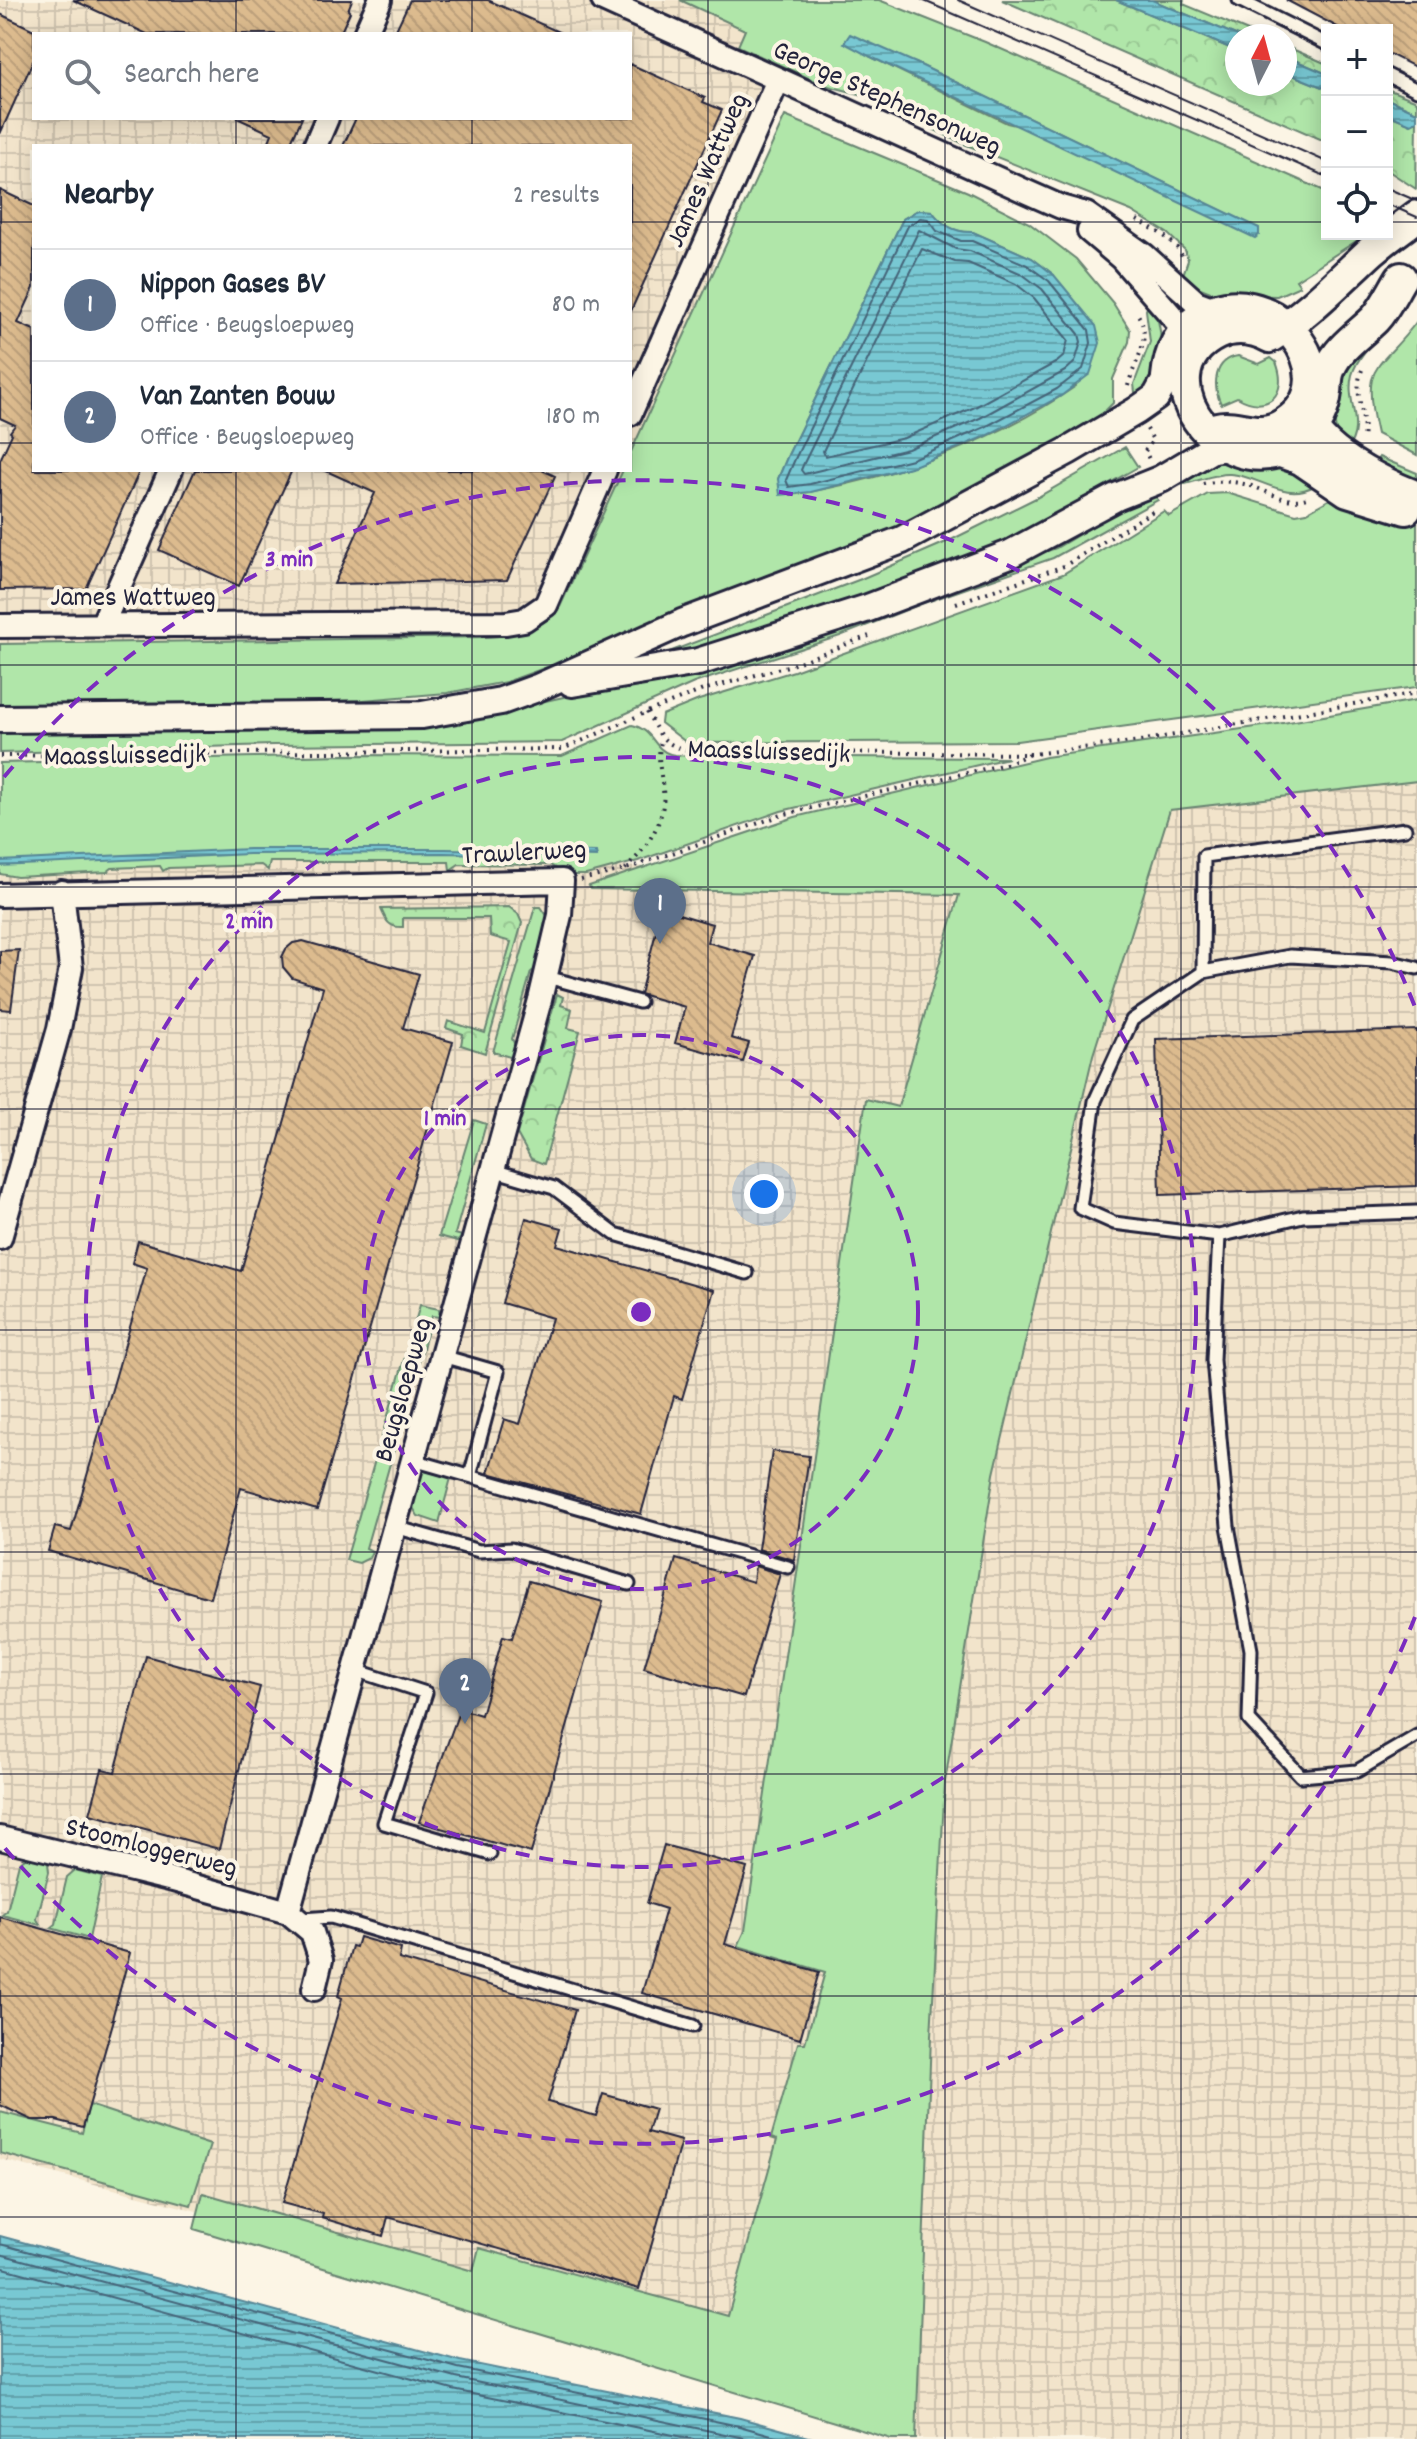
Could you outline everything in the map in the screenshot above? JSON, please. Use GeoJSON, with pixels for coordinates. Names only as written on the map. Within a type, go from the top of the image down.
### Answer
{"type":"FeatureCollection","features":[{"type":"Feature","properties":{"kind":"main road"},"geometry":{"type":"LineString","coordinates":[[1190,342],[1207,340],[1224,331],[1243,329],[1270,337],[1277,309],[1337,270],[1367,255],[1417,216]]}},
{"type":"Feature","properties":{"kind":"main road"},"geometry":{"type":"LineString","coordinates":[[1217,440],[1222,426],[1250,432],[1268,430],[1323,407],[1320,349],[1409,270]]}},
{"type":"Feature","properties":{"kind":"main road"},"geometry":{"type":"LineString","coordinates":[[1308,415],[1297,442],[1278,451],[1257,454],[1217,440],[1195,418],[1177,383],[1187,371],[1190,342],[1202,316],[1217,310],[1247,307],[1276,320],[1319,369]]}},
{"type":"Feature","properties":{"kind":"main road"},"geometry":{"type":"LineString","coordinates":[[1308,415],[1318,437],[1347,460],[1417,497]]}},
{"type":"Feature","properties":{"kind":"main road"},"geometry":{"type":"LineString","coordinates":[[1278,451],[1301,459],[1347,460]]}},
{"type":"Feature","properties":{"kind":"main road"},"geometry":{"type":"LineString","coordinates":[[1347,460],[1348,491],[1399,508],[1417,510]]}},
{"type":"Feature","properties":{"kind":"street"},"geometry":{"type":"LineString","coordinates":[[366,32],[380,0]]}},
{"type":"Feature","properties":{"kind":"street","name":"George Stephensonweg"},"geometry":{"type":"LineString","coordinates":[[603,0],[1061,207],[1086,214],[1144,255],[1196,302],[1217,310]]}},
{"type":"Feature","properties":{"kind":"street","name":"James Wattweg"},"geometry":{"type":"LineString","coordinates":[[632,409],[778,80]]}},
{"type":"Feature","properties":{"kind":"street"},"geometry":{"type":"LineString","coordinates":[[316,144],[326,120]]}},
{"type":"Feature","properties":{"kind":"street","name":"George Stephensonweg"},"geometry":{"type":"LineString","coordinates":[[1061,207],[1121,258],[1190,342]]}},
{"type":"Feature","properties":{"kind":"street","name":"Maassluissedijk"},"geometry":{"type":"LineString","coordinates":[[0,719],[422,715],[501,701],[682,623],[902,540],[1068,451],[1119,442],[1173,405],[1177,383]]}},
{"type":"Feature","properties":{"kind":"street","name":"Maassluissedijk"},"geometry":{"type":"LineString","coordinates":[[537,688],[698,662],[868,608],[1010,554],[1116,497],[1154,467],[1217,440]]}},
{"type":"Feature","properties":{"kind":"street"},"geometry":{"type":"LineString","coordinates":[[102,625],[170,472]]}},
{"type":"Feature","properties":{"kind":"street","name":"James Wattweg"},"geometry":{"type":"LineString","coordinates":[[0,626],[506,623],[524,620],[546,605],[604,472]]}},
{"type":"Feature","properties":{"kind":"street","name":"Trawlerweg"},"geometry":{"type":"LineString","coordinates":[[0,895],[562,881]]}},
{"type":"Feature","properties":{"kind":"street","name":"Beugsloepweg"},"geometry":{"type":"LineString","coordinates":[[292,1916],[355,1670],[547,977],[560,915],[562,881]]}},
{"type":"Feature","properties":{"kind":"street"},"geometry":{"type":"LineString","coordinates":[[0,1238],[59,1029],[71,968],[62,892]]}},
{"type":"Feature","properties":{"kind":"street","name":"Stoomloggerweg"},"geometry":{"type":"LineString","coordinates":[[0,1838],[173,1880],[292,1916]]}},
{"type":"Feature","properties":{"kind":"street"},"geometry":{"type":"LineString","coordinates":[[292,1916],[312,1932],[321,1960],[314,1989]]}},
{"type":"Feature","properties":{"kind":"lane"},"geometry":{"type":"LineString","coordinates":[[1239,0],[1321,41]]}},
{"type":"Feature","properties":{"kind":"lane"},"geometry":{"type":"LineString","coordinates":[[1393,78],[1417,90]]}},
{"type":"Feature","properties":{"kind":"lane"},"geometry":{"type":"LineString","coordinates":[[1203,972],[1204,856],[1405,829]]}},
{"type":"Feature","properties":{"kind":"lane"},"geometry":{"type":"LineString","coordinates":[[1417,968],[1392,962],[1290,956],[1203,972],[1132,1020],[1095,1101],[1080,1208],[1114,1223],[1219,1236],[1303,1216],[1417,1212]]}},
{"type":"Feature","properties":{"kind":"lane"},"geometry":{"type":"LineString","coordinates":[[547,977],[639,1002]]}},
{"type":"Feature","properties":{"kind":"lane"},"geometry":{"type":"LineString","coordinates":[[493,1170],[554,1188],[615,1234],[747,1273]]}},
{"type":"Feature","properties":{"kind":"lane"},"geometry":{"type":"LineString","coordinates":[[1219,1236],[1213,1360],[1228,1526],[1251,1650],[1249,1720],[1301,1776],[1357,1771],[1417,1736]]}},
{"type":"Feature","properties":{"kind":"lane"},"geometry":{"type":"LineString","coordinates":[[442,1356],[498,1372],[470,1476]]}},
{"type":"Feature","properties":{"kind":"lane"},"geometry":{"type":"LineString","coordinates":[[413,1460],[788,1567]]}},
{"type":"Feature","properties":{"kind":"lane"},"geometry":{"type":"LineString","coordinates":[[395,1527],[479,1551],[511,1549],[629,1584]]}},
{"type":"Feature","properties":{"kind":"lane"},"geometry":{"type":"LineString","coordinates":[[355,1670],[426,1693],[384,1823],[490,1854]]}},
{"type":"Feature","properties":{"kind":"lane"},"geometry":{"type":"LineString","coordinates":[[292,1916],[331,1917],[693,2026]]}},
{"type":"Feature","properties":{"kind":"path"},"geometry":{"type":"LineString","coordinates":[[1194,487],[1219,481],[1243,483],[1281,498],[1298,501],[1319,493],[1347,460],[1364,431],[1358,389],[1359,375],[1365,361]]}},
{"type":"Feature","properties":{"kind":"path","name":"Maassluissedijk"},"geometry":{"type":"LineString","coordinates":[[0,756],[43,753],[563,749],[647,712],[670,746],[690,751],[1032,754],[1140,741],[1417,693]]}},
{"type":"Feature","properties":{"kind":"path"},"geometry":{"type":"LineString","coordinates":[[623,870],[649,841],[665,802],[658,767],[662,738]]}},
{"type":"Feature","properties":{"kind":"path","name":"Trawlerweg"},"geometry":{"type":"LineString","coordinates":[[562,881],[585,880],[623,870],[785,814],[1006,764],[1032,754]]}},
{"type":"Feature","properties":{"kind":"shaded area"},"geometry":{"type":"Polygon","coordinates":[[[0,0],[762,0],[808,21],[582,608],[523,647],[0,655],[0,0]]]}},
{"type":"Feature","properties":{"kind":"shaded area"},"geometry":{"type":"Polygon","coordinates":[[[1417,781],[1417,2439],[916,2439],[208,2214],[0,2159],[0,868],[251,856],[650,867],[1417,781]]]}},
{"type":"Feature","properties":{"kind":"green space"},"geometry":{"type":"Polygon","coordinates":[[[680,0],[879,0],[985,42],[1321,189],[1321,240],[1358,240],[1296,280],[1300,286],[1277,296],[1213,293],[1198,287],[1183,275],[1188,260],[1185,250],[1167,233],[1131,211],[964,144],[860,94],[824,85],[738,46],[745,30],[680,0]],[[869,56],[1007,123],[1024,127],[1258,228],[916,63],[869,56]]]}},
{"type":"Feature","properties":{"kind":"green space"},"geometry":{"type":"Polygon","coordinates":[[[1002,0],[1116,0],[1225,46],[1225,96],[1297,96],[1297,77],[1321,87],[1321,139],[1002,0]]]}},
{"type":"Feature","properties":{"kind":"green space"},"geometry":{"type":"Polygon","coordinates":[[[1152,0],[1184,0],[1183,4],[1231,24],[1225,24],[1225,31],[1152,0]]]}},
{"type":"Feature","properties":{"kind":"green space"},"geometry":{"type":"Polygon","coordinates":[[[1297,51],[1321,61],[1321,71],[1297,61],[1297,51]]]}},
{"type":"Feature","properties":{"kind":"green space"},"geometry":{"type":"Polygon","coordinates":[[[1393,91],[1417,101],[1417,112],[1393,102],[1393,91]]]}},
{"type":"Feature","properties":{"kind":"green space"},"geometry":{"type":"Polygon","coordinates":[[[785,116],[968,192],[1029,223],[1076,259],[1113,303],[1130,330],[1129,342],[1113,379],[1113,403],[1104,412],[1108,419],[947,509],[506,682],[447,693],[363,700],[0,706],[0,644],[487,637],[528,631],[545,622],[560,607],[622,472],[632,472],[632,450],[785,116]],[[918,210],[903,219],[778,479],[791,495],[866,479],[940,456],[1010,425],[1076,386],[1054,275],[1032,258],[973,232],[950,227],[932,211],[918,210]]]}},
{"type":"Feature","properties":{"kind":"green space"},"geometry":{"type":"Polygon","coordinates":[[[1393,116],[1411,124],[1417,121],[1416,189],[1393,174],[1393,116]]]}},
{"type":"Feature","properties":{"kind":"green space"},"geometry":{"type":"Polygon","coordinates":[[[1152,304],[1160,330],[1160,355],[1152,379],[1136,400],[1134,384],[1150,342],[1146,310],[1152,304]]]}},
{"type":"Feature","properties":{"kind":"green space"},"geometry":{"type":"Polygon","coordinates":[[[1417,321],[1417,455],[1377,434],[1371,393],[1376,370],[1417,321]]]}},
{"type":"Feature","properties":{"kind":"green space"},"geometry":{"type":"Polygon","coordinates":[[[1382,333],[1361,357],[1352,375],[1355,431],[1347,449],[1337,437],[1334,418],[1343,370],[1358,352],[1382,333]]]}},
{"type":"Feature","properties":{"kind":"green space"},"geometry":{"type":"Polygon","coordinates":[[[1238,356],[1259,364],[1271,358],[1276,362],[1280,384],[1273,398],[1258,404],[1237,397],[1221,404],[1216,389],[1217,374],[1224,363],[1238,356]]]}},
{"type":"Feature","properties":{"kind":"green space"},"geometry":{"type":"Polygon","coordinates":[[[1125,447],[1138,467],[958,564],[736,643],[648,660],[861,579],[951,540],[1038,497],[1125,447]]]}},
{"type":"Feature","properties":{"kind":"green space"},"geometry":{"type":"Polygon","coordinates":[[[1379,457],[1417,473],[1417,486],[1374,465],[1379,457]]]}},
{"type":"Feature","properties":{"kind":"green space"},"geometry":{"type":"Polygon","coordinates":[[[1223,459],[1288,465],[1314,486],[1303,490],[1283,490],[1230,474],[1175,485],[1208,462],[1223,459]]]}},
{"type":"Feature","properties":{"kind":"green space"},"geometry":{"type":"Polygon","coordinates":[[[1152,491],[1158,500],[1053,558],[840,636],[694,683],[562,742],[274,745],[0,753],[0,728],[487,714],[586,692],[944,586],[1056,548],[1152,491]]]}},
{"type":"Feature","properties":{"kind":"green space"},"geometry":{"type":"Polygon","coordinates":[[[1227,493],[1296,514],[1307,512],[1339,494],[1417,522],[1417,687],[1017,741],[687,743],[661,723],[662,715],[699,700],[794,671],[1063,574],[1164,511],[1169,516],[1208,494],[1227,493]]]}},
{"type":"Feature","properties":{"kind":"green space"},"geometry":{"type":"Polygon","coordinates":[[[1417,700],[1417,781],[1170,810],[1093,1055],[994,1474],[945,1782],[931,2036],[916,2439],[891,2439],[194,2229],[203,2193],[473,2271],[479,2248],[728,2316],[777,2140],[771,2138],[798,2043],[805,2043],[825,1972],[738,1946],[745,1931],[866,1099],[898,1107],[959,895],[591,889],[589,886],[795,817],[1046,757],[1277,724],[1417,700]]]}},
{"type":"Feature","properties":{"kind":"green space"},"geometry":{"type":"Polygon","coordinates":[[[632,725],[645,731],[664,751],[675,755],[1008,758],[781,811],[638,861],[586,875],[567,875],[550,865],[459,864],[450,870],[449,862],[270,862],[268,870],[261,865],[168,868],[163,871],[160,866],[17,877],[0,874],[0,763],[344,755],[562,756],[632,725]]]}},
{"type":"Feature","properties":{"kind":"green space"},"geometry":{"type":"Polygon","coordinates":[[[509,907],[518,914],[522,923],[485,1053],[461,1045],[463,1034],[446,1028],[448,1021],[485,1033],[511,942],[490,936],[489,918],[403,918],[403,927],[398,927],[389,923],[381,909],[509,907]]]}},
{"type":"Feature","properties":{"kind":"green space"},"geometry":{"type":"Polygon","coordinates":[[[535,907],[541,907],[550,920],[541,965],[531,972],[512,1039],[517,1049],[515,1056],[510,1057],[493,1052],[535,907]]]}},
{"type":"Feature","properties":{"kind":"green space"},"geometry":{"type":"Polygon","coordinates":[[[557,994],[563,997],[561,1005],[572,1009],[568,1028],[580,1031],[544,1164],[531,1159],[517,1134],[557,994]]]}},
{"type":"Feature","properties":{"kind":"green space"},"geometry":{"type":"Polygon","coordinates":[[[474,1120],[486,1124],[455,1234],[462,1236],[458,1241],[439,1236],[474,1120]]]}},
{"type":"Feature","properties":{"kind":"green space"},"geometry":{"type":"Polygon","coordinates":[[[420,1305],[439,1309],[440,1317],[432,1316],[366,1548],[372,1551],[369,1558],[359,1563],[346,1560],[420,1305]]]}},
{"type":"Feature","properties":{"kind":"green space"},"geometry":{"type":"Polygon","coordinates":[[[422,1470],[451,1478],[439,1523],[418,1516],[412,1506],[422,1470]]]}},
{"type":"Feature","properties":{"kind":"green space"},"geometry":{"type":"Polygon","coordinates":[[[26,1857],[41,1857],[48,1863],[49,1872],[37,1919],[40,1925],[2,1915],[7,1911],[19,1863],[26,1857]]]}},
{"type":"Feature","properties":{"kind":"green space"},"geometry":{"type":"Polygon","coordinates":[[[75,1870],[102,1877],[89,1939],[51,1928],[56,1924],[67,1877],[75,1870]]]}},
{"type":"Feature","properties":{"kind":"green space"},"geometry":{"type":"Polygon","coordinates":[[[89,2105],[210,2145],[191,2205],[0,2153],[0,2112],[82,2133],[89,2105]]]}},
{"type":"Feature","properties":{"kind":"water"},"geometry":{"type":"Polygon","coordinates":[[[1116,0],[1152,0],[1225,31],[1225,46],[1116,0]]]}},
{"type":"Feature","properties":{"kind":"water"},"geometry":{"type":"Polygon","coordinates":[[[850,34],[1259,228],[1259,235],[1255,238],[869,56],[844,43],[850,34]]]}},
{"type":"Feature","properties":{"kind":"water"},"geometry":{"type":"Polygon","coordinates":[[[1297,61],[1321,71],[1321,87],[1297,77],[1297,61]]]}},
{"type":"Feature","properties":{"kind":"water"},"geometry":{"type":"Polygon","coordinates":[[[1393,102],[1417,112],[1417,121],[1411,124],[1393,116],[1393,102]]]}},
{"type":"Feature","properties":{"kind":"water"},"geometry":{"type":"Polygon","coordinates":[[[918,210],[932,211],[950,227],[973,232],[1032,258],[1054,275],[1096,326],[1100,343],[1090,374],[1061,396],[988,435],[914,466],[811,492],[780,495],[778,479],[788,455],[903,219],[918,210]]]}},
{"type":"Feature","properties":{"kind":"water"},"geometry":{"type":"Polygon","coordinates":[[[249,849],[596,852],[597,857],[443,853],[249,854],[0,866],[0,861],[249,849]]]}},
{"type":"Feature","properties":{"kind":"water"},"geometry":{"type":"Polygon","coordinates":[[[0,2236],[460,2361],[740,2418],[816,2439],[0,2439],[0,2236]]]}},
{"type":"Feature","properties":{"kind":"building"},"geometry":{"type":"Polygon","coordinates":[[[73,0],[352,0],[341,32],[143,32],[73,0]]]}},
{"type":"Feature","properties":{"kind":"building"},"geometry":{"type":"Polygon","coordinates":[[[410,0],[488,0],[559,32],[395,32],[410,0]]]}},
{"type":"Feature","properties":{"kind":"building"},"geometry":{"type":"Polygon","coordinates":[[[1286,0],[1417,0],[1417,68],[1393,56],[1393,24],[1332,24],[1286,0]]]}},
{"type":"Feature","properties":{"kind":"building"},"geometry":{"type":"Polygon","coordinates":[[[0,14],[34,32],[32,63],[0,134],[0,14]]]}},
{"type":"Feature","properties":{"kind":"building"},"geometry":{"type":"Polygon","coordinates":[[[632,65],[705,98],[703,102],[722,110],[632,309],[632,144],[344,144],[355,120],[632,120],[632,65]]]}},
{"type":"Feature","properties":{"kind":"building"},"geometry":{"type":"Polygon","coordinates":[[[241,120],[301,120],[290,144],[268,144],[272,134],[241,120]]]}},
{"type":"Feature","properties":{"kind":"building"},"geometry":{"type":"Polygon","coordinates":[[[0,190],[32,205],[32,292],[18,323],[32,329],[32,472],[139,472],[86,589],[0,590],[0,460],[15,425],[0,418],[0,190]]]}},
{"type":"Feature","properties":{"kind":"building"},"geometry":{"type":"Polygon","coordinates":[[[194,472],[291,472],[239,586],[159,550],[194,472]]]}},
{"type":"Feature","properties":{"kind":"building"},"geometry":{"type":"Polygon","coordinates":[[[328,472],[546,472],[555,476],[507,580],[334,584],[375,493],[328,472]]]}},
{"type":"Feature","properties":{"kind":"building"},"geometry":{"type":"Polygon","coordinates":[[[662,909],[712,924],[707,942],[755,956],[731,1038],[749,1043],[743,1062],[675,1043],[685,1007],[640,994],[662,909]]]}},
{"type":"Feature","properties":{"kind":"building"},"geometry":{"type":"Polygon","coordinates":[[[303,941],[419,974],[403,1028],[453,1042],[317,1510],[241,1488],[210,1598],[48,1551],[55,1527],[71,1531],[147,1268],[132,1263],[138,1241],[241,1271],[323,988],[292,978],[283,967],[282,957],[286,949],[293,943],[303,941]]]}},
{"type":"Feature","properties":{"kind":"building"},"geometry":{"type":"Polygon","coordinates":[[[19,950],[11,1010],[0,1009],[0,951],[19,950]]]}},
{"type":"Feature","properties":{"kind":"building"},"geometry":{"type":"Polygon","coordinates":[[[1417,1030],[1417,1186],[1160,1195],[1156,1039],[1417,1030]]]}},
{"type":"Feature","properties":{"kind":"building"},"geometry":{"type":"Polygon","coordinates":[[[526,1218],[562,1228],[557,1245],[714,1290],[682,1399],[674,1396],[641,1514],[488,1473],[504,1419],[520,1424],[552,1318],[502,1303],[526,1218]]]}},
{"type":"Feature","properties":{"kind":"building"},"geometry":{"type":"Polygon","coordinates":[[[772,1451],[809,1456],[794,1560],[758,1549],[772,1451]]]}},
{"type":"Feature","properties":{"kind":"building"},"geometry":{"type":"Polygon","coordinates":[[[676,1559],[753,1582],[755,1566],[780,1574],[744,1697],[644,1668],[676,1559]]]}},
{"type":"Feature","properties":{"kind":"building"},"geometry":{"type":"Polygon","coordinates":[[[529,1581],[603,1602],[531,1853],[419,1822],[460,1709],[481,1715],[503,1636],[512,1638],[529,1581]]]}},
{"type":"Feature","properties":{"kind":"building"},"geometry":{"type":"Polygon","coordinates":[[[146,1656],[260,1687],[219,1849],[90,1814],[102,1769],[115,1772],[146,1656]]]}},
{"type":"Feature","properties":{"kind":"building"},"geometry":{"type":"Polygon","coordinates":[[[664,1845],[747,1868],[725,1944],[819,1972],[800,2039],[642,1993],[666,1909],[647,1903],[664,1845]]]}},
{"type":"Feature","properties":{"kind":"building"},"geometry":{"type":"Polygon","coordinates":[[[0,1917],[130,1953],[83,2127],[56,2120],[32,2120],[0,2105],[0,1917]]]}},
{"type":"Feature","properties":{"kind":"building"},"geometry":{"type":"Polygon","coordinates":[[[359,1937],[401,1949],[399,1959],[575,2010],[548,2102],[596,2116],[603,2094],[655,2109],[648,2132],[681,2141],[639,2289],[388,2217],[383,2236],[282,2203],[342,1998],[338,1996],[352,1946],[356,1947],[359,1937]]]}},
{"type":"Feature","properties":{"kind":"tram line"},"geometry":{"type":"LineString","coordinates":[[922,0],[1321,174]]}},
{"type":"Feature","properties":{"kind":"tram line"},"geometry":{"type":"LineString","coordinates":[[958,0],[1321,159]]}},
{"type":"Feature","properties":{"kind":"tram line"},"geometry":{"type":"LineString","coordinates":[[1393,191],[1417,201]]}},
{"type":"Feature","properties":{"kind":"tram line"},"geometry":{"type":"LineString","coordinates":[[1393,207],[1417,217]]}},
{"type":"Feature","properties":{"kind":"place","name":"Nippon Gases BV"},"geometry":{"type":"Point","coordinates":[660,944]}},
{"type":"Feature","properties":{"kind":"place","name":"Van Zanten Bouw"},"geometry":{"type":"Point","coordinates":[465,1724]}}]}
